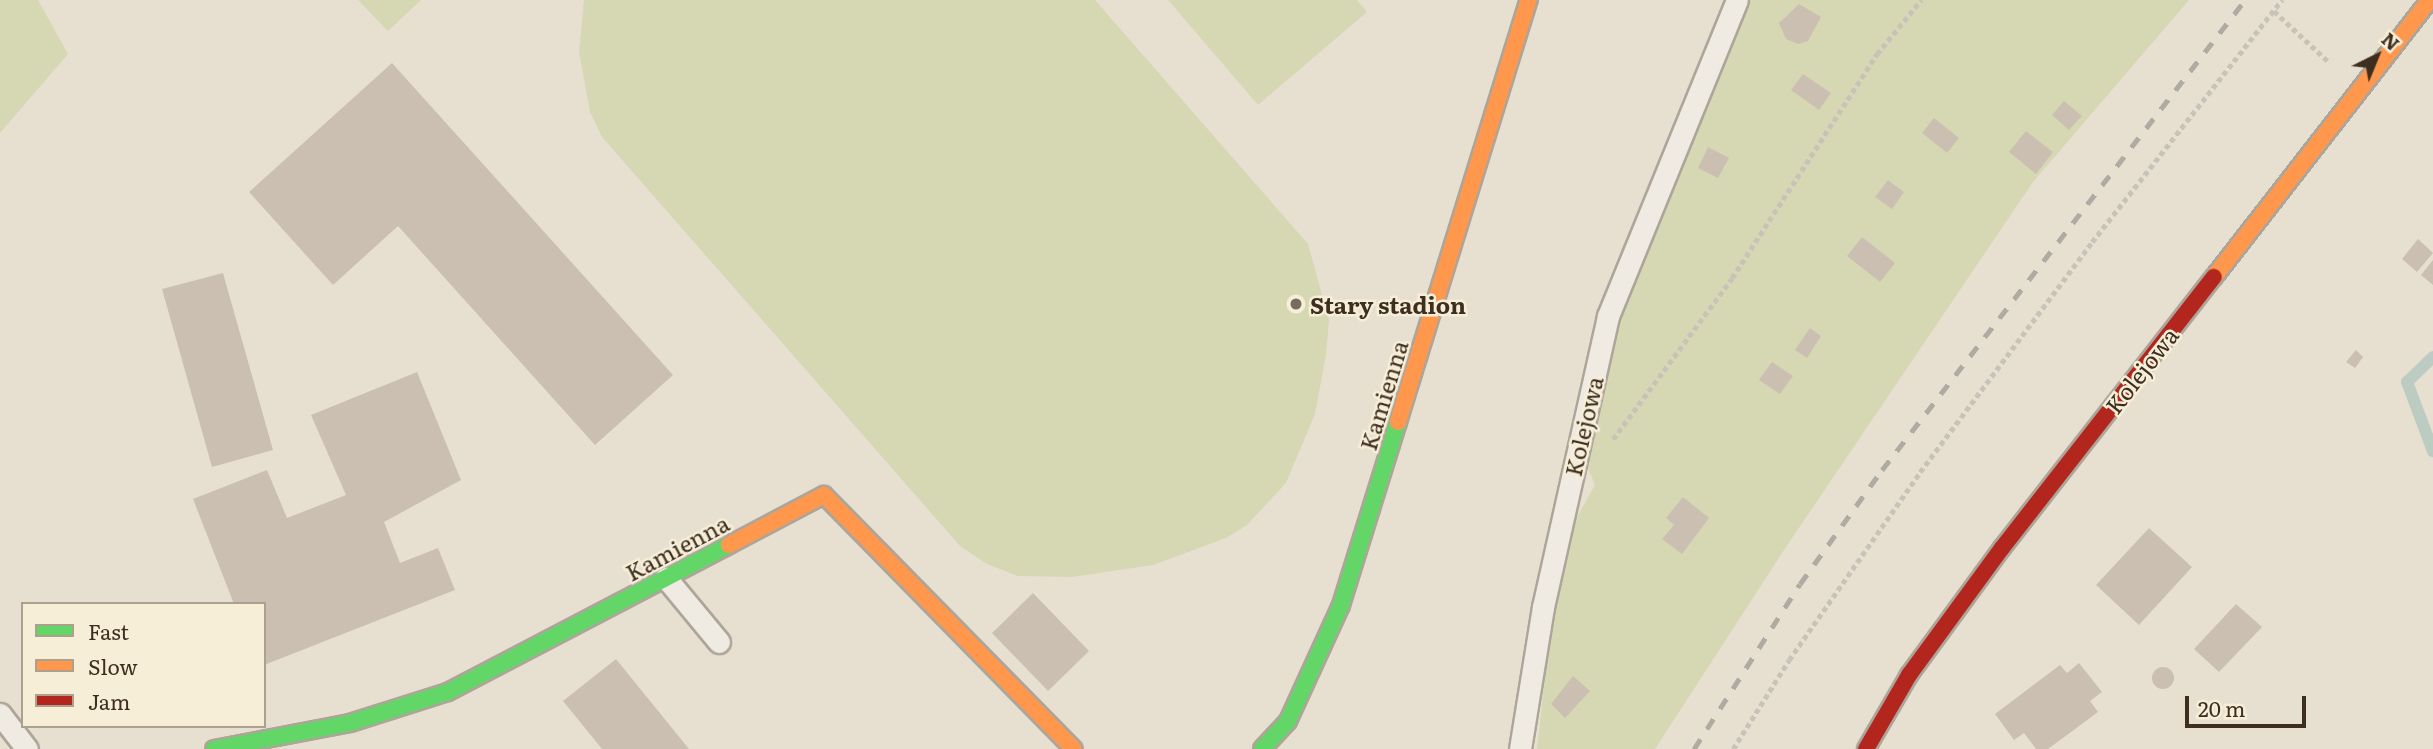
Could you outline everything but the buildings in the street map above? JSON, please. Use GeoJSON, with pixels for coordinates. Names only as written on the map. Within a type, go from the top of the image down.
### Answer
{"type":"FeatureCollection","features":[{"type":"Feature","properties":{"kind":"street","name":"Kamienna"},"geometry":{"type":"LineString","coordinates":[[1262,749],[1288,721],[1341,605],[1529,0]]}},
{"type":"Feature","properties":{"kind":"street","name":"Kolejowa"},"geometry":{"type":"LineString","coordinates":[[1866,749],[1909,675],[1994,559],[2430,0]]}},
{"type":"Feature","properties":{"kind":"street","name":"Kamienna"},"geometry":{"type":"LineString","coordinates":[[214,749],[350,723],[411,706],[448,692],[824,495],[1074,749]]}},
{"type":"Feature","properties":{"kind":"lane","name":"Kolejowa"},"geometry":{"type":"LineString","coordinates":[[1520,749],[1543,607],[1608,316],[1737,0]]}},
{"type":"Feature","properties":{"kind":"lane"},"geometry":{"type":"LineString","coordinates":[[666,578],[719,642]]}},
{"type":"Feature","properties":{"kind":"lane"},"geometry":{"type":"LineString","coordinates":[[0,714],[27,749]]}},
{"type":"Feature","properties":{"kind":"path"},"geometry":{"type":"LineString","coordinates":[[1606,450],[1732,278],[1877,54],[1921,0]]}},
{"type":"Feature","properties":{"kind":"path"},"geometry":{"type":"LineString","coordinates":[[1733,749],[1789,660],[1920,472],[2092,242],[2282,0]]}},
{"type":"Feature","properties":{"kind":"path"},"geometry":{"type":"LineString","coordinates":[[2274,11],[2359,90]]}},
{"type":"Feature","properties":{"kind":"green space"},"geometry":{"type":"Polygon","coordinates":[[[0,0],[38,0],[68,54],[0,133],[0,0]]]}},
{"type":"Feature","properties":{"kind":"green space"},"geometry":{"type":"Polygon","coordinates":[[[358,0],[421,0],[388,31],[358,0]]]}},
{"type":"Feature","properties":{"kind":"green space"},"geometry":{"type":"Polygon","coordinates":[[[584,0],[1095,0],[1308,244],[1329,320],[1326,355],[1315,414],[1286,483],[1247,525],[1226,538],[1153,565],[1072,577],[1018,576],[987,564],[960,546],[602,137],[590,112],[579,52],[584,0]]]}},
{"type":"Feature","properties":{"kind":"green space"},"geometry":{"type":"Polygon","coordinates":[[[1168,0],[1357,0],[1367,12],[1258,105],[1168,0]]]}},
{"type":"Feature","properties":{"kind":"green space"},"geometry":{"type":"Polygon","coordinates":[[[1748,0],[2189,0],[2033,182],[1784,550],[1655,749],[1537,749],[1553,606],[1566,537],[1595,485],[1584,458],[1620,313],[1748,0]]]}},
{"type":"Feature","properties":{"kind":"waterway"},"geometry":{"type":"LineString","coordinates":[[2433,357],[2407,382],[2433,451]]}},
{"type":"Feature","properties":{"kind":"railway"},"geometry":{"type":"LineString","coordinates":[[1694,749],[1800,584],[1882,470],[2245,0]]}},
{"type":"Feature","properties":{"kind":"traffic: fast"},"geometry":{"type":"LineString","coordinates":[[1262,749],[1288,721],[1341,605],[1398,422]]}},
{"type":"Feature","properties":{"kind":"traffic: fast"},"geometry":{"type":"LineString","coordinates":[[214,749],[350,723],[448,692],[729,545]]}},
{"type":"Feature","properties":{"kind":"traffic: slow"},"geometry":{"type":"LineString","coordinates":[[1398,422],[1529,0]]}},
{"type":"Feature","properties":{"kind":"traffic: slow"},"geometry":{"type":"LineString","coordinates":[[2214,277],[2430,0]]}},
{"type":"Feature","properties":{"kind":"traffic: slow"},"geometry":{"type":"LineString","coordinates":[[729,545],[824,495],[1074,749]]}},
{"type":"Feature","properties":{"kind":"traffic: jam"},"geometry":{"type":"LineString","coordinates":[[1866,749],[1909,675],[2002,548],[2214,277]]}},
{"type":"Feature","properties":{"kind":"place","name":"Stary stadion"},"geometry":{"type":"Point","coordinates":[1296,304]}}]}
